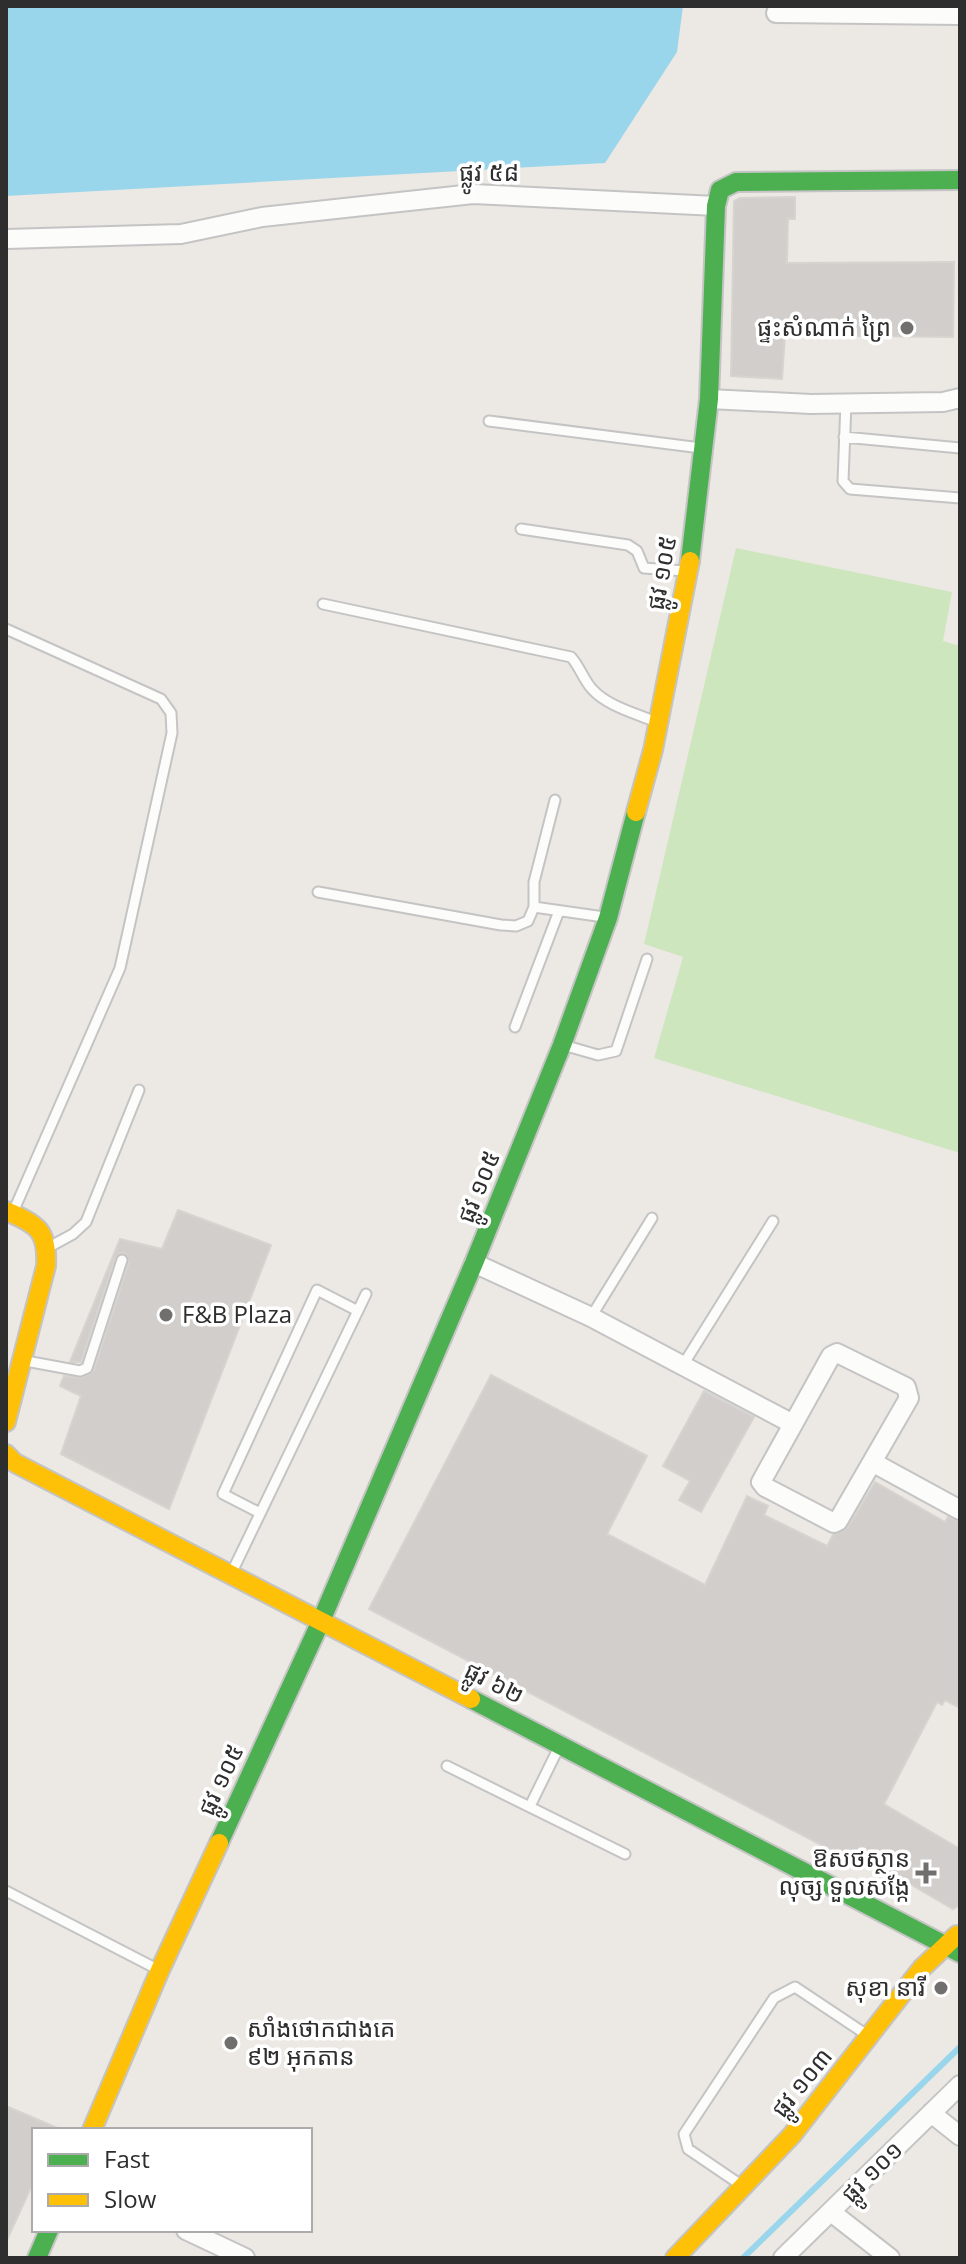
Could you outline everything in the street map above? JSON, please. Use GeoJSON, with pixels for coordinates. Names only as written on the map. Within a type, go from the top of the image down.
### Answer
{"type":"FeatureCollection","features":[{"type":"Feature","properties":{"kind":"street"},"geometry":{"type":"LineString","coordinates":[[776,13],[960,15]]}},
{"type":"Feature","properties":{"kind":"street"},"geometry":{"type":"LineString","coordinates":[[716,206],[720,190],[736,182],[960,180]]}},
{"type":"Feature","properties":{"kind":"street","name":"ផ្លូវ ៥៨"},"geometry":{"type":"LineString","coordinates":[[6,239],[181,234],[290,213],[473,194],[716,206]]}},
{"type":"Feature","properties":{"kind":"street","name":"ផ្លូវ ១០៥"},"geometry":{"type":"LineString","coordinates":[[93,2128],[160,1970],[321,1621],[474,1263],[562,1045],[608,918],[658,723],[689,571],[709,399],[716,206]]}},
{"type":"Feature","properties":{"kind":"street"},"geometry":{"type":"LineString","coordinates":[[709,399],[811,404],[943,402],[960,398]]}},
{"type":"Feature","properties":{"kind":"street"},"geometry":{"type":"LineString","coordinates":[[6,1422],[46,1266],[48,1247],[37,1224],[9,1212]]}},
{"type":"Feature","properties":{"kind":"street"},"geometry":{"type":"LineString","coordinates":[[474,1263],[591,1317],[793,1424]]}},
{"type":"Feature","properties":{"kind":"street"},"geometry":{"type":"LineString","coordinates":[[837,1353],[906,1387],[910,1392],[872,1462],[838,1521],[828,1522],[761,1482],[831,1356],[837,1353]]}},
{"type":"Feature","properties":{"kind":"street","name":"ផ្លូវ ៦២"},"geometry":{"type":"LineString","coordinates":[[6,1454],[15,1463],[321,1621],[955,1944]]}},
{"type":"Feature","properties":{"kind":"street"},"geometry":{"type":"LineString","coordinates":[[872,1462],[960,1510]]}},
{"type":"Feature","properties":{"kind":"street","name":"ផ្លូវ ១០៣"},"geometry":{"type":"LineString","coordinates":[[675,2258],[792,2135],[922,1968],[955,1944]]}},
{"type":"Feature","properties":{"kind":"street","name":"ផ្លូវ ១០១"},"geometry":{"type":"LineString","coordinates":[[783,2258],[960,2085]]}},
{"type":"Feature","properties":{"kind":"street"},"geometry":{"type":"LineString","coordinates":[[931,2113],[960,2136]]}},
{"type":"Feature","properties":{"kind":"street"},"geometry":{"type":"LineString","coordinates":[[831,2212],[890,2258]]}},
{"type":"Feature","properties":{"kind":"street"},"geometry":{"type":"LineString","coordinates":[[37,2258],[48,2232]]}},
{"type":"Feature","properties":{"kind":"street"},"geometry":{"type":"LineString","coordinates":[[190,2232],[245,2258]]}},
{"type":"Feature","properties":{"kind":"lane"},"geometry":{"type":"LineString","coordinates":[[846,403],[843,481],[850,489],[960,498]]}},
{"type":"Feature","properties":{"kind":"lane"},"geometry":{"type":"LineString","coordinates":[[489,421],[705,448]]}},
{"type":"Feature","properties":{"kind":"lane"},"geometry":{"type":"LineString","coordinates":[[844,437],[960,448]]}},
{"type":"Feature","properties":{"kind":"lane"},"geometry":{"type":"LineString","coordinates":[[521,529],[628,545],[637,551],[644,568],[689,571]]}},
{"type":"Feature","properties":{"kind":"lane"},"geometry":{"type":"LineString","coordinates":[[323,604],[571,657],[590,687],[604,700],[658,723]]}},
{"type":"Feature","properties":{"kind":"lane"},"geometry":{"type":"LineString","coordinates":[[6,629],[161,699],[171,713],[172,733],[120,968],[9,1212]]}},
{"type":"Feature","properties":{"kind":"lane"},"geometry":{"type":"LineString","coordinates":[[318,892],[516,926],[528,921],[534,907],[534,882],[555,800]]}},
{"type":"Feature","properties":{"kind":"lane"},"geometry":{"type":"LineString","coordinates":[[534,907],[608,918]]}},
{"type":"Feature","properties":{"kind":"lane"},"geometry":{"type":"LineString","coordinates":[[515,1027],[559,911]]}},
{"type":"Feature","properties":{"kind":"lane"},"geometry":{"type":"LineString","coordinates":[[562,1045],[598,1055],[616,1051],[647,959]]}},
{"type":"Feature","properties":{"kind":"lane"},"geometry":{"type":"LineString","coordinates":[[48,1247],[73,1234],[86,1222],[139,1090]]}},
{"type":"Feature","properties":{"kind":"lane"},"geometry":{"type":"LineString","coordinates":[[591,1317],[652,1218]]}},
{"type":"Feature","properties":{"kind":"lane"},"geometry":{"type":"LineString","coordinates":[[683,1365],[773,1221]]}},
{"type":"Feature","properties":{"kind":"lane"},"geometry":{"type":"LineString","coordinates":[[22,1360],[80,1371],[87,1368],[122,1260]]}},
{"type":"Feature","properties":{"kind":"lane"},"geometry":{"type":"LineString","coordinates":[[260,1513],[223,1494],[317,1290],[358,1311]]}},
{"type":"Feature","properties":{"kind":"lane"},"geometry":{"type":"LineString","coordinates":[[231,1574],[366,1294]]}},
{"type":"Feature","properties":{"kind":"lane"},"geometry":{"type":"LineString","coordinates":[[530,1806],[561,1744]]}},
{"type":"Feature","properties":{"kind":"lane"},"geometry":{"type":"LineString","coordinates":[[447,1766],[625,1854]]}},
{"type":"Feature","properties":{"kind":"lane"},"geometry":{"type":"LineString","coordinates":[[6,1891],[160,1970]]}},
{"type":"Feature","properties":{"kind":"lane"},"geometry":{"type":"LineString","coordinates":[[744,2186],[688,2149],[684,2134],[774,1998],[795,1987],[870,2038]]}},
{"type":"Feature","properties":{"kind":"green space"},"geometry":{"type":"Polygon","coordinates":[[[736,548],[952,592],[943,641],[960,646],[960,1153],[654,1058],[683,957],[644,944],[736,548]]]}},
{"type":"Feature","properties":{"kind":"water"},"geometry":{"type":"Polygon","coordinates":[[[6,6],[683,6],[677,52],[605,163],[6,196],[6,6]]]}},
{"type":"Feature","properties":{"kind":"building"},"geometry":{"type":"Polygon","coordinates":[[[795,197],[795,219],[788,219],[787,263],[954,262],[953,337],[785,335],[782,379],[731,376],[734,201],[740,198],[795,197]]]}},
{"type":"Feature","properties":{"kind":"building"},"geometry":{"type":"Polygon","coordinates":[[[178,1210],[271,1245],[169,1509],[61,1454],[81,1396],[60,1386],[64,1376],[82,1378],[94,1370],[129,1262],[125,1253],[115,1258],[81,1362],[70,1362],[120,1239],[162,1249],[178,1210]]]}},
{"type":"Feature","properties":{"kind":"building"},"geometry":{"type":"Polygon","coordinates":[[[491,1375],[647,1456],[607,1534],[705,1585],[747,1496],[768,1506],[764,1515],[827,1546],[833,1535],[848,1527],[875,1482],[945,1522],[948,1517],[960,1522],[960,1708],[945,1700],[942,1705],[937,1702],[884,1804],[960,1849],[960,1905],[953,1909],[859,1854],[854,1862],[369,1609],[491,1375]]]}},
{"type":"Feature","properties":{"kind":"building"},"geometry":{"type":"Polygon","coordinates":[[[704,1391],[754,1417],[701,1512],[679,1500],[690,1481],[663,1466],[704,1391]]]}},
{"type":"Feature","properties":{"kind":"building"},"geometry":{"type":"Polygon","coordinates":[[[6,2106],[57,2128],[32,2128],[32,2185],[6,2242],[6,2106]]]}},
{"type":"Feature","properties":{"kind":"waterway"},"geometry":{"type":"LineString","coordinates":[[743,2258],[960,2047]]}},
{"type":"Feature","properties":{"kind":"traffic: fast"},"geometry":{"type":"LineString","coordinates":[[690,561],[709,399],[716,206],[720,190],[736,182],[960,180]]}},
{"type":"Feature","properties":{"kind":"traffic: fast"},"geometry":{"type":"LineString","coordinates":[[219,1843],[321,1621],[474,1263],[562,1045],[608,918],[636,812]]}},
{"type":"Feature","properties":{"kind":"traffic: fast"},"geometry":{"type":"LineString","coordinates":[[471,1699],[960,1953]]}},
{"type":"Feature","properties":{"kind":"traffic: fast"},"geometry":{"type":"LineString","coordinates":[[37,2258],[48,2232]]}},
{"type":"Feature","properties":{"kind":"traffic: slow"},"geometry":{"type":"LineString","coordinates":[[636,812],[653,750],[690,561]]}},
{"type":"Feature","properties":{"kind":"traffic: slow"},"geometry":{"type":"LineString","coordinates":[[6,1211],[26,1220],[38,1230],[46,1254],[46,1266],[6,1422]]}},
{"type":"Feature","properties":{"kind":"traffic: slow"},"geometry":{"type":"LineString","coordinates":[[6,1454],[15,1463],[471,1699]]}},
{"type":"Feature","properties":{"kind":"traffic: slow"},"geometry":{"type":"LineString","coordinates":[[93,2128],[160,1970],[219,1843]]}},
{"type":"Feature","properties":{"kind":"traffic: slow"},"geometry":{"type":"LineString","coordinates":[[675,2258],[792,2135],[922,1968],[957,1935]]}},
{"type":"Feature","properties":{"kind":"place","name":"ផ្ទះសំណាក់ ព្រៃ"},"geometry":{"type":"Point","coordinates":[907,328]}},
{"type":"Feature","properties":{"kind":"place","name":"F&B Plaza"},"geometry":{"type":"Point","coordinates":[166,1315]}},
{"type":"Feature","properties":{"kind":"place","name":"ឱសថស្ថាន លុច្ស ទួលសង្កែ"},"geometry":{"type":"Point","coordinates":[926,1873]}},
{"type":"Feature","properties":{"kind":"place","name":"សុខា នារី"},"geometry":{"type":"Point","coordinates":[941,1988]}},
{"type":"Feature","properties":{"kind":"place","name":"សាំងថោកជាងគេ ៩២ អុកតាន"},"geometry":{"type":"Point","coordinates":[231,2043]}}]}
